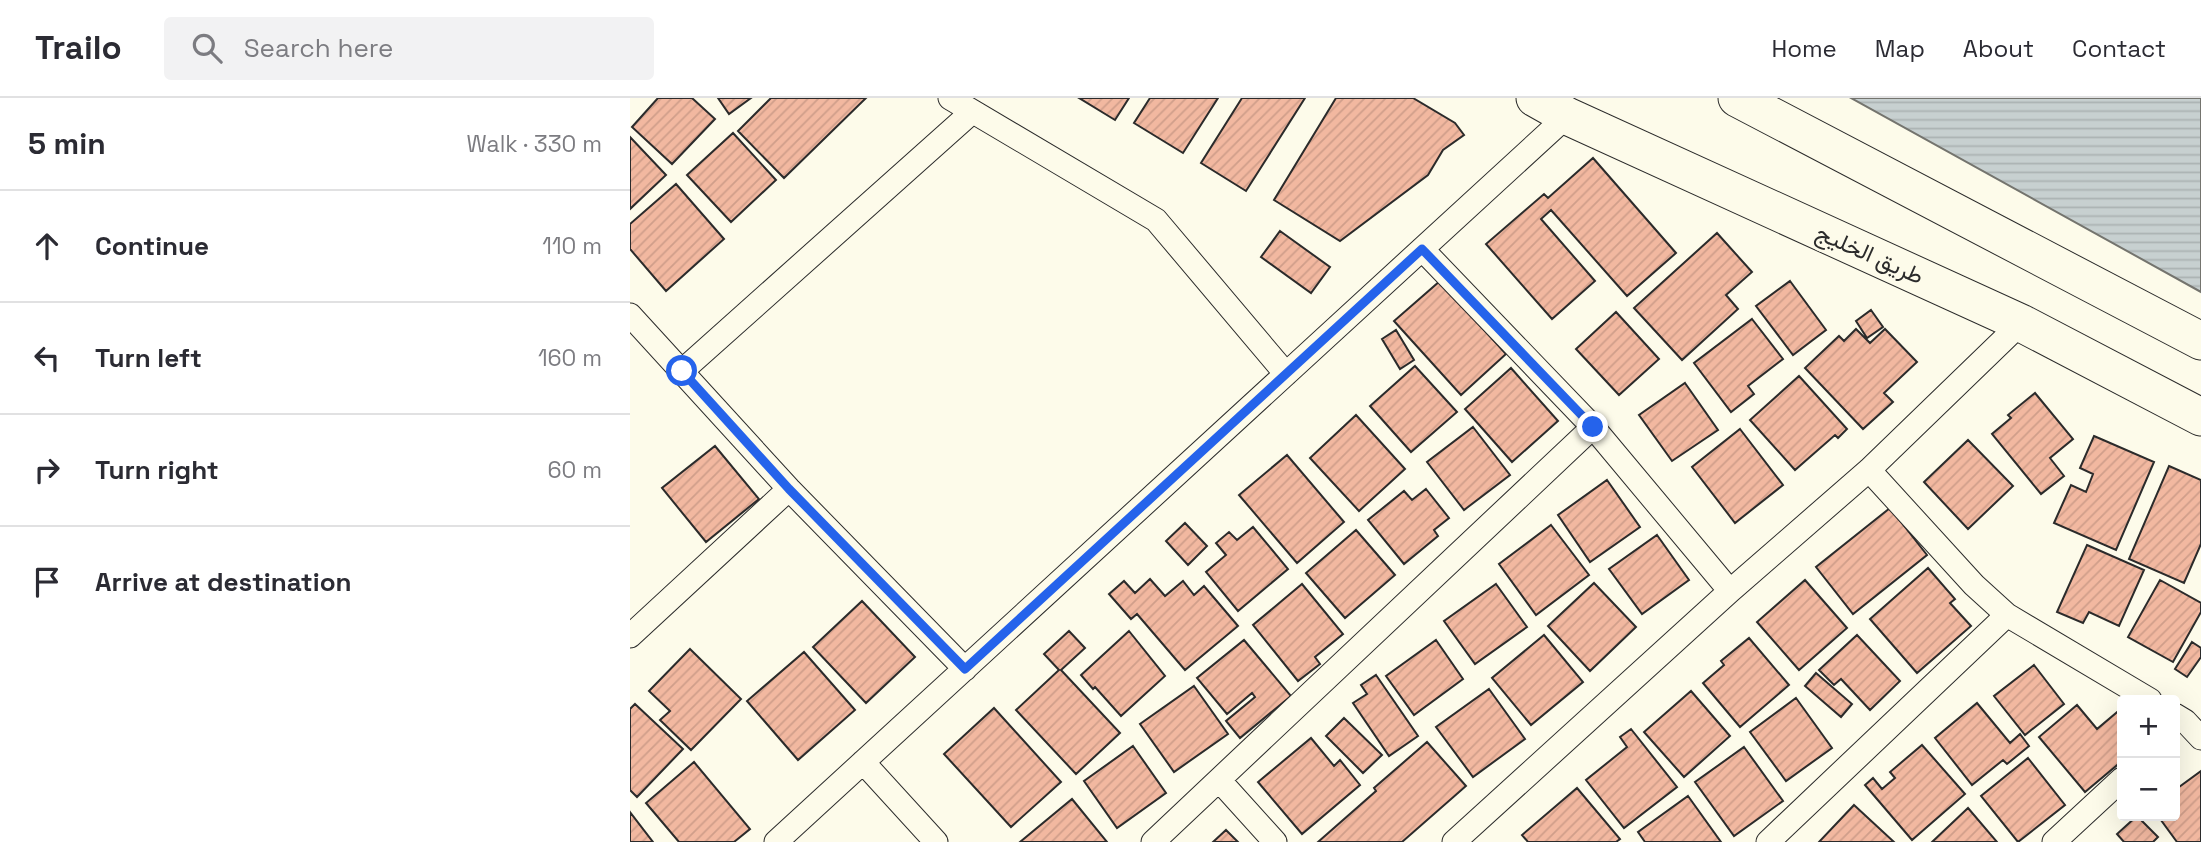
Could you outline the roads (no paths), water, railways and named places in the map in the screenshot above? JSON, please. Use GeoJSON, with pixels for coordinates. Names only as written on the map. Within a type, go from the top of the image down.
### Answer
{"type":"FeatureCollection","features":[{"type":"Feature","properties":{"kind":"main road","name":"طريق الخليج"},"geometry":{"type":"LineString","coordinates":[[1535,98],[1567,116],[2021,323],[2201,417]]}},
{"type":"Feature","properties":{"kind":"main road"},"geometry":{"type":"LineString","coordinates":[[1737,98],[2201,341]]}},
{"type":"Feature","properties":{"kind":"street"},"geometry":{"type":"LineString","coordinates":[[950,98],[1156,220],[1286,374]]}},
{"type":"Feature","properties":{"kind":"street"},"geometry":{"type":"LineString","coordinates":[[682,371],[972,112]]}},
{"type":"Feature","properties":{"kind":"street"},"geometry":{"type":"LineString","coordinates":[[776,842],[1567,116]]}},
{"type":"Feature","properties":{"kind":"street"},"geometry":{"type":"LineString","coordinates":[[1422,249],[1593,427],[1730,591]]}},
{"type":"Feature","properties":{"kind":"street"},"geometry":{"type":"LineString","coordinates":[[630,315],[789,489],[965,669]]}},
{"type":"Feature","properties":{"kind":"street"},"geometry":{"type":"LineString","coordinates":[[1454,842],[1730,591],[1869,470],[2021,323]]}},
{"type":"Feature","properties":{"kind":"street"},"geometry":{"type":"LineString","coordinates":[[1153,842],[1593,427]]}},
{"type":"Feature","properties":{"kind":"street"},"geometry":{"type":"LineString","coordinates":[[1869,470],[1974,585],[2007,615],[2142,695]]}},
{"type":"Feature","properties":{"kind":"street"},"geometry":{"type":"LineString","coordinates":[[630,636],[789,489]]}},
{"type":"Feature","properties":{"kind":"street"},"geometry":{"type":"LineString","coordinates":[[1768,842],[2007,615]]}},
{"type":"Feature","properties":{"kind":"street"},"geometry":{"type":"LineString","coordinates":[[2180,723],[2201,738]]}},
{"type":"Feature","properties":{"kind":"street"},"geometry":{"type":"LineString","coordinates":[[863,762],[936,842]]}},
{"type":"Feature","properties":{"kind":"street"},"geometry":{"type":"LineString","coordinates":[[1219,780],[1275,842]]}},
{"type":"Feature","properties":{"kind":"street"},"geometry":{"type":"LineString","coordinates":[[2054,842],[2117,784]]}}]}
